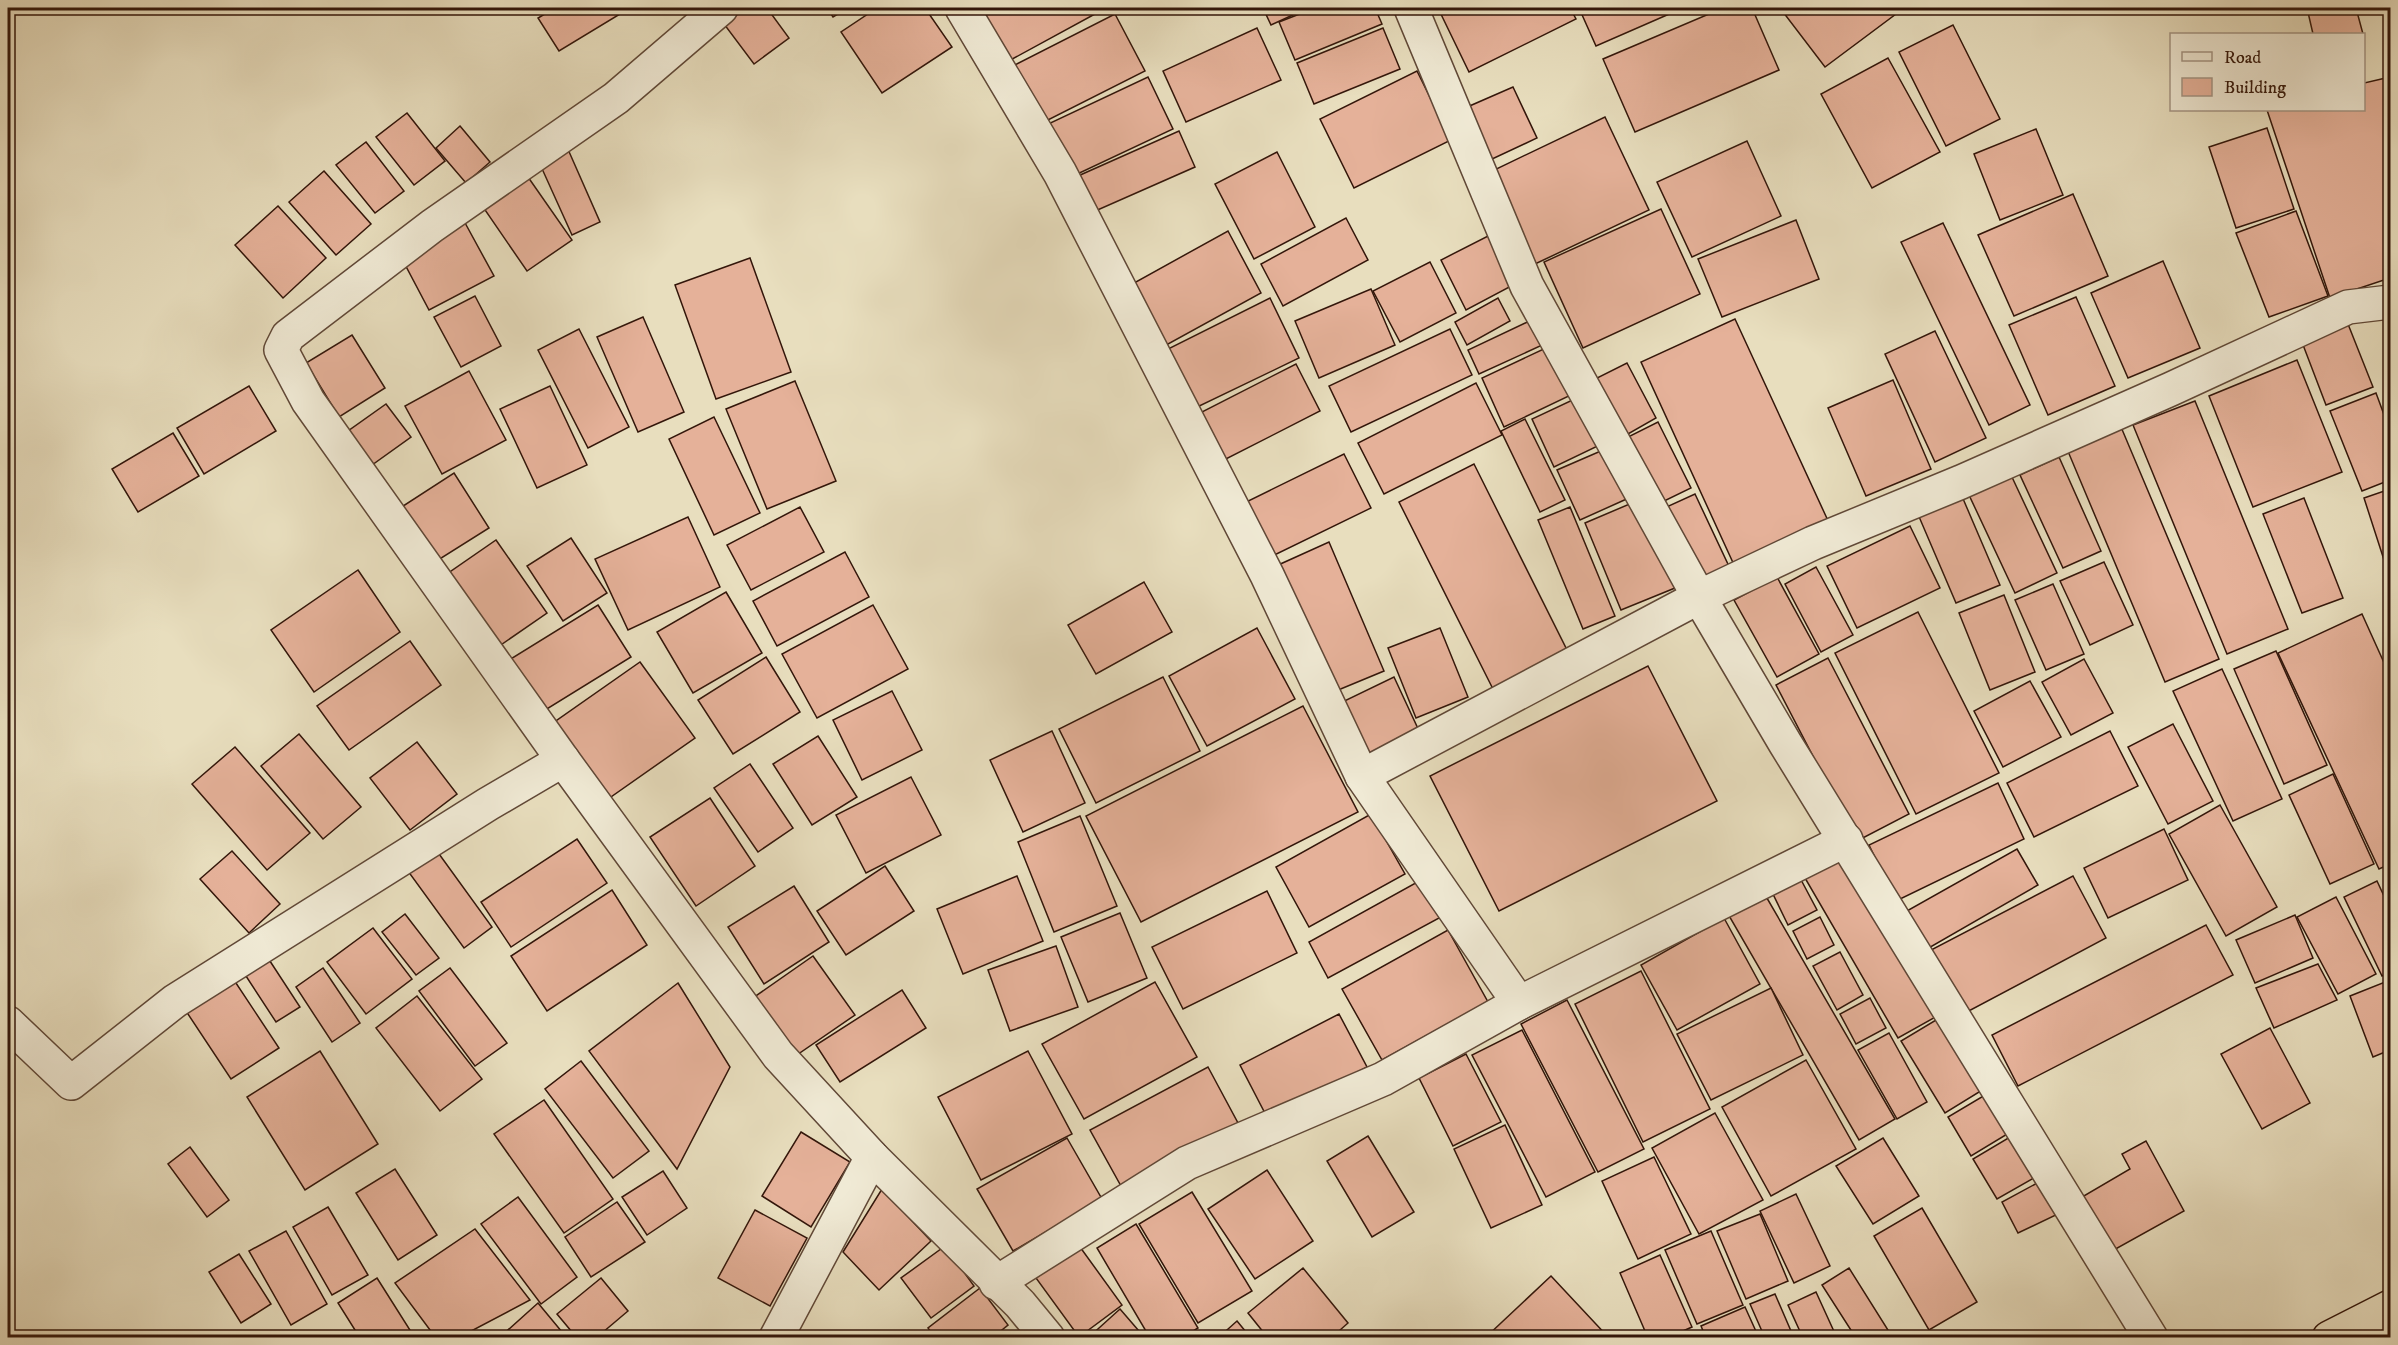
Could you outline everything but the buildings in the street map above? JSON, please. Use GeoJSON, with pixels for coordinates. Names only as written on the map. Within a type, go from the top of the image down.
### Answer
{"type":"FeatureCollection","features":[{"type":"Feature","properties":{"kind":"highway"},"geometry":{"type":"LineString","coordinates":[[2329,1338],[2391,1307]]}},
{"type":"Feature","properties":{"kind":"street"},"geometry":{"type":"LineString","coordinates":[[721,8],[616,98],[432,226],[288,336],[281,350],[308,401],[563,760],[778,1055],[872,1157],[1020,1304],[1048,1338]]}},
{"type":"Feature","properties":{"kind":"street"},"geometry":{"type":"LineString","coordinates":[[962,8],[1060,173],[1267,575],[1362,776],[1519,1003]]}},
{"type":"Feature","properties":{"kind":"street"},"geometry":{"type":"LineString","coordinates":[[1411,8],[1527,286],[1699,597],[1785,742],[2151,1338]]}},
{"type":"Feature","properties":{"kind":"street"},"geometry":{"type":"LineString","coordinates":[[1362,776],[1699,597],[1813,543],[1961,482],[2349,307],[2391,302]]}},
{"type":"Feature","properties":{"kind":"street"},"geometry":{"type":"LineString","coordinates":[[8,1023],[71,1083],[175,1001],[478,810],[563,760]]}},
{"type":"Feature","properties":{"kind":"street"},"geometry":{"type":"LineString","coordinates":[[996,1282],[1187,1163],[1383,1079],[1519,1003],[1846,840]]}},
{"type":"Feature","properties":{"kind":"street"},"geometry":{"type":"LineString","coordinates":[[776,1338],[872,1157]]}}]}
